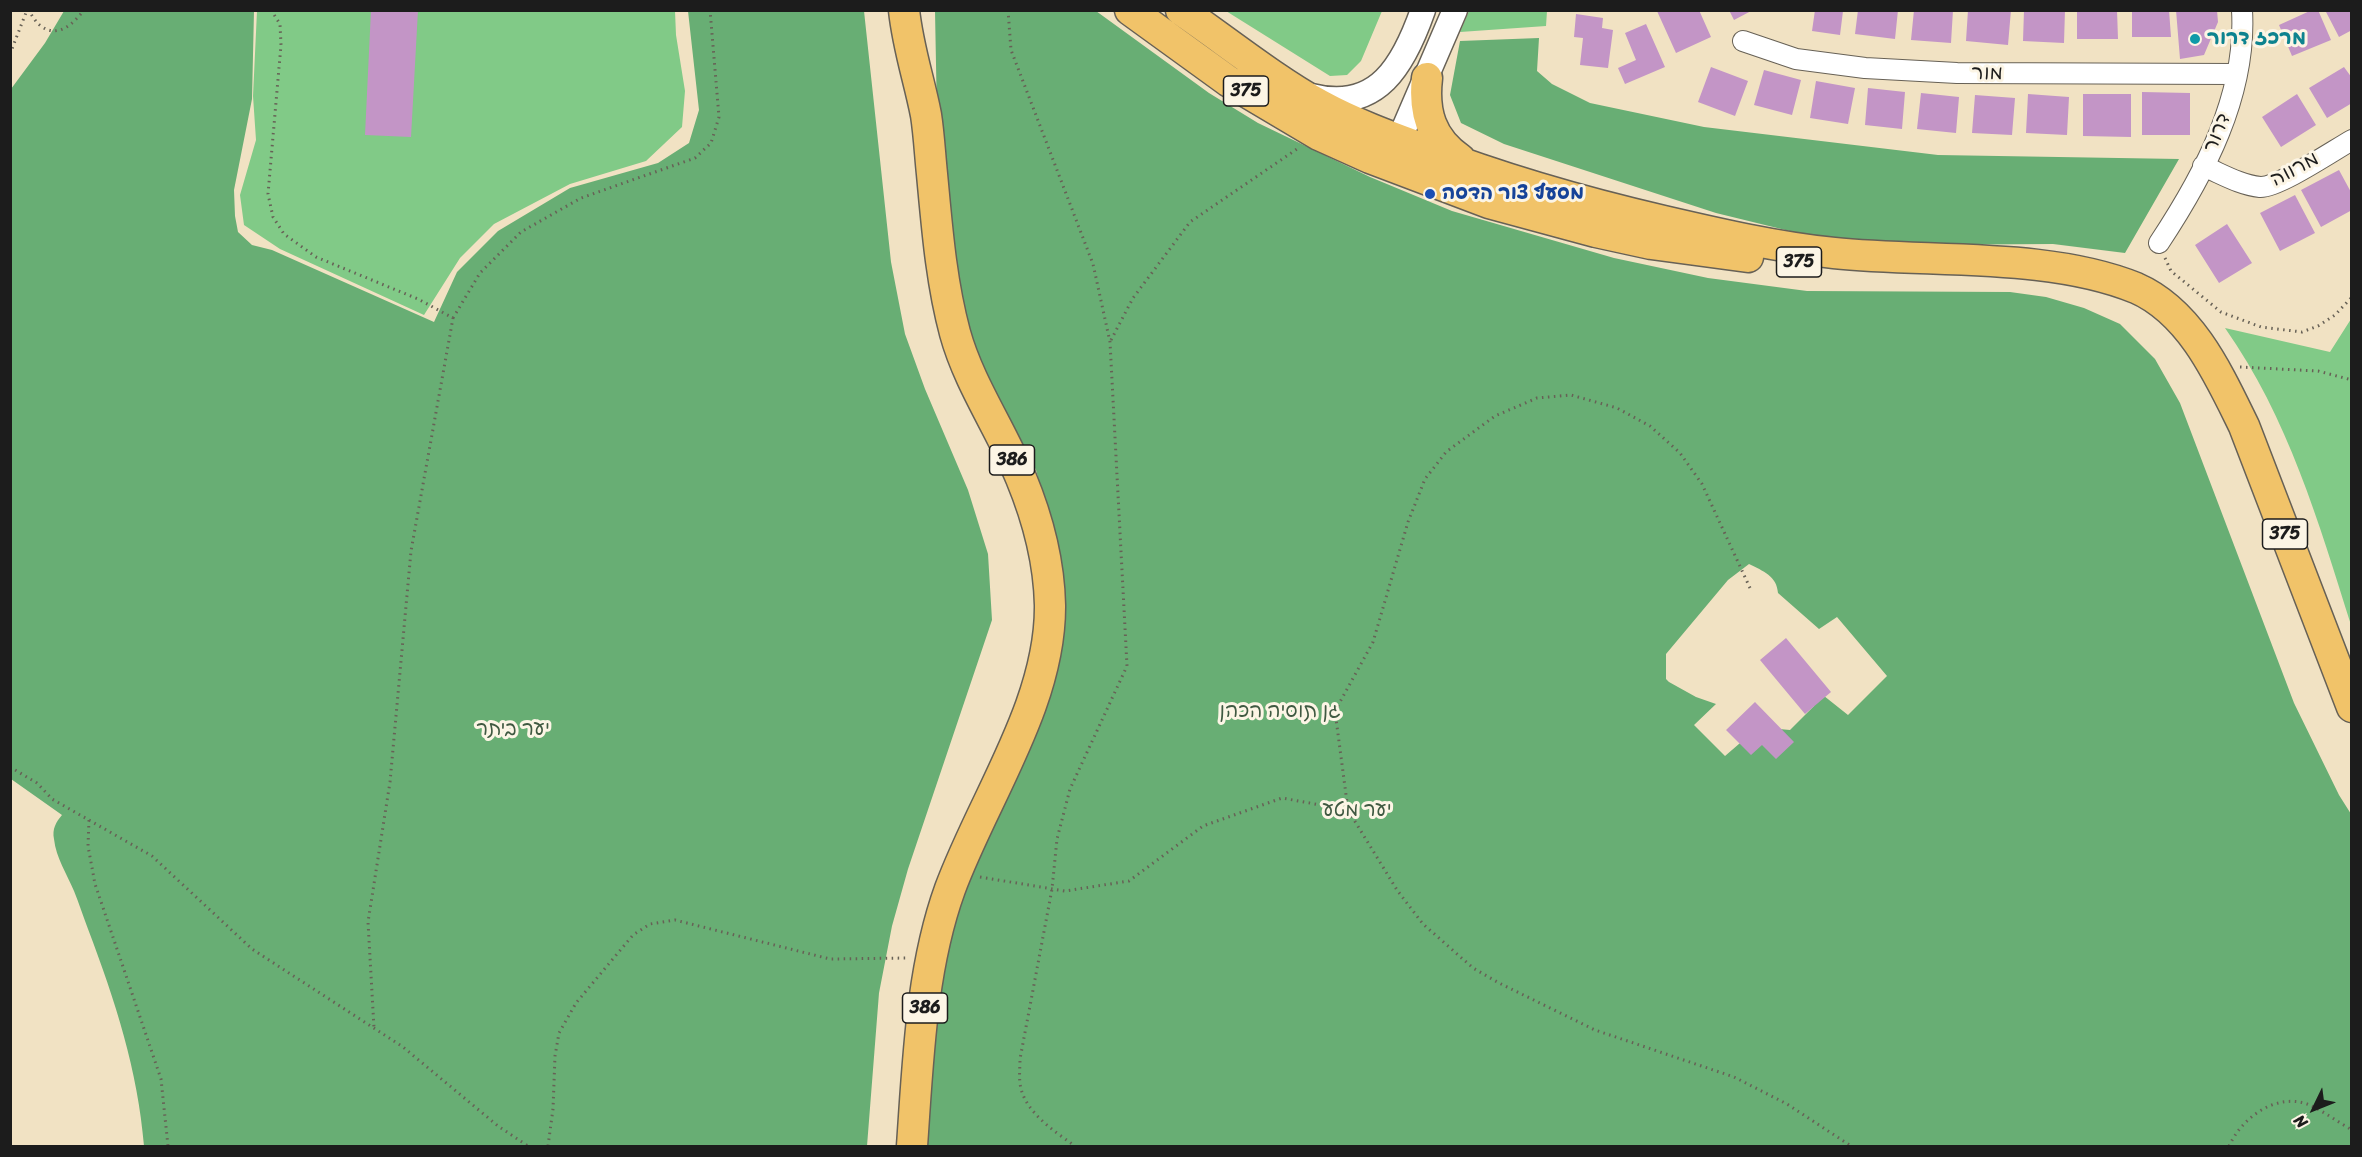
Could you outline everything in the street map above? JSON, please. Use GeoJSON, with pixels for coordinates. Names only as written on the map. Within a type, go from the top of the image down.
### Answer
{"type":"FeatureCollection","features":[{"type":"Feature","properties":{"kind":"main road","name":"386"},"geometry":{"type":"LineString","coordinates":[[904,10],[907,41],[926,116],[941,263],[956,335],[982,401],[1021,476],[1038,522],[1049,588],[1048,634],[1035,693],[1024,723],[950,889],[931,958],[917,1071],[912,1146]]}},
{"type":"Feature","properties":{"kind":"main road","name":"386"},"geometry":{"type":"LineString","coordinates":[[907,41],[910,10]]}},
{"type":"Feature","properties":{"kind":"main road","name":"375"},"geometry":{"type":"LineString","coordinates":[[1130,10],[1228,81],[1318,135],[1370,158],[1501,206],[1596,232],[1651,244],[1706,252],[1833,266],[2017,275],[2096,284],[2135,296],[2155,306],[2171,318],[2191,339],[2211,365]]}},
{"type":"Feature","properties":{"kind":"main road","name":"375"},"geometry":{"type":"LineString","coordinates":[[1181,10],[1301,94],[1359,124],[1475,169],[1617,210],[1746,239],[1796,248],[1881,257],[2014,264],[2098,276],[2136,289],[2157,300],[2174,314],[2194,336],[2244,426],[2352,707]]}},
{"type":"Feature","properties":{"kind":"main road"},"geometry":{"type":"LineString","coordinates":[[1427,78],[1426,110],[1431,127],[1448,151],[1475,169]]}},
{"type":"Feature","properties":{"kind":"street"},"geometry":{"type":"LineString","coordinates":[[1301,94],[1332,100],[1346,100],[1359,97],[1382,84],[1402,62],[1424,10]]}},
{"type":"Feature","properties":{"kind":"street"},"geometry":{"type":"LineString","coordinates":[[1370,158],[1389,150],[1399,140],[1455,10]]}},
{"type":"Feature","properties":{"kind":"street","name":"דרור"},"geometry":{"type":"LineString","coordinates":[[2159,243],[2184,204],[2230,105],[2239,56],[2242,10]]}},
{"type":"Feature","properties":{"kind":"street","name":"מור"},"geometry":{"type":"LineString","coordinates":[[1743,41],[1796,59],[1864,68],[1957,73],[2236,74]]}},
{"type":"Feature","properties":{"kind":"street","name":"מרווה"},"geometry":{"type":"LineString","coordinates":[[2203,166],[2242,183],[2263,187],[2283,180],[2352,140]]}},
{"type":"Feature","properties":{"kind":"path"},"geometry":{"type":"LineString","coordinates":[[10,54],[28,10],[42,27],[57,31],[72,25],[84,10]]}},
{"type":"Feature","properties":{"kind":"path"},"geometry":{"type":"LineString","coordinates":[[271,10],[280,24],[281,45],[268,194],[273,217],[284,234],[316,257],[418,298],[453,318]]}},
{"type":"Feature","properties":{"kind":"path"},"geometry":{"type":"LineString","coordinates":[[374,1028],[368,921],[390,782],[411,551],[453,318],[480,273],[521,232],[581,198],[695,158],[711,143],[719,117],[710,10]]}},
{"type":"Feature","properties":{"kind":"path"},"geometry":{"type":"LineString","coordinates":[[1008,10],[1011,50],[1094,264],[1110,342],[1127,666],[1070,789],[1057,839],[1052,889],[1020,1059],[1020,1085],[1031,1107],[1049,1127],[1075,1146]]}},
{"type":"Feature","properties":{"kind":"path"},"geometry":{"type":"LineString","coordinates":[[1110,342],[1133,298],[1190,222],[1318,135]]}},
{"type":"Feature","properties":{"kind":"path"},"geometry":{"type":"LineString","coordinates":[[2159,243],[2171,271],[2221,312],[2261,327],[2302,332],[2318,326],[2335,315],[2352,297]]}},
{"type":"Feature","properties":{"kind":"path"},"geometry":{"type":"LineString","coordinates":[[2211,365],[2318,371],[2352,380]]}},
{"type":"Feature","properties":{"kind":"path"},"geometry":{"type":"LineString","coordinates":[[1750,588],[1702,483],[1680,453],[1650,426],[1617,408],[1571,395],[1537,398],[1495,416],[1446,452],[1425,479],[1408,522],[1373,642],[1335,711],[1348,810],[1397,890],[1423,924],[1473,968],[1498,984],[1595,1030],[1734,1077],[1787,1104],[1851,1146]]}},
{"type":"Feature","properties":{"kind":"path"},"geometry":{"type":"LineString","coordinates":[[10,766],[37,783],[52,799],[152,856],[252,949],[403,1047],[498,1126],[528,1146]]}},
{"type":"Feature","properties":{"kind":"path"},"geometry":{"type":"LineString","coordinates":[[957,873],[1065,891],[1129,881],[1203,826],[1282,798],[1348,810]]}},
{"type":"Feature","properties":{"kind":"path"},"geometry":{"type":"LineString","coordinates":[[89,820],[88,846],[95,884],[161,1079],[168,1146]]}},
{"type":"Feature","properties":{"kind":"path"},"geometry":{"type":"LineString","coordinates":[[548,1146],[559,1033],[576,1003],[633,935],[650,924],[675,920],[830,959],[931,958]]}},
{"type":"Feature","properties":{"kind":"path"},"geometry":{"type":"LineString","coordinates":[[2229,1146],[2234,1136],[2262,1108],[2286,1101],[2307,1104],[2352,1130]]}},
{"type":"Feature","properties":{"kind":"green space","name":"יער ביתר"},"geometry":{"type":"Polygon","coordinates":[[[64,11],[254,11],[252,99],[234,190],[238,232],[252,245],[272,250],[434,322],[457,272],[498,231],[570,188],[658,163],[689,143],[699,110],[688,11],[864,11],[891,262],[905,334],[925,389],[968,490],[988,554],[992,620],[908,869],[892,926],[879,993],[867,1146],[144,1146],[137,1090],[116,1009],[78,900],[55,846],[54,829],[62,815],[11,779],[11,89],[45,43],[64,11]]]}},
{"type":"Feature","properties":{"kind":"green space"},"geometry":{"type":"Polygon","coordinates":[[[257,11],[675,11],[676,35],[685,91],[682,127],[646,161],[570,184],[494,224],[460,258],[424,315],[280,249],[244,225],[240,195],[256,140],[253,96],[257,11]]]}},
{"type":"Feature","properties":{"kind":"green space","name":"יער מטע"},"geometry":{"type":"Polygon","coordinates":[[[935,11],[1096,11],[1209,93],[1258,123],[1370,177],[1452,211],[1614,258],[1708,278],[1807,291],[2010,292],[2046,297],[2084,308],[2120,324],[2155,359],[2180,403],[2294,703],[2339,795],[2351,814],[2351,1146],[921,1146],[944,939],[1021,759],[1054,536],[1036,470],[979,363],[965,315],[953,263],[937,117],[935,11]],[[1749,564],[1728,580],[1666,654],[1666,679],[1669,682],[1696,697],[1716,704],[1694,725],[1725,756],[1761,725],[1790,730],[1814,706],[1814,688],[1848,715],[1887,676],[1837,617],[1819,629],[1778,593],[1772,578],[1749,564]]]}},
{"type":"Feature","properties":{"kind":"green space"},"geometry":{"type":"Polygon","coordinates":[[[1226,11],[1382,11],[1361,61],[1347,75],[1330,76],[1226,11]]]}},
{"type":"Feature","properties":{"kind":"green space"},"geometry":{"type":"Polygon","coordinates":[[[1469,11],[1547,11],[1546,26],[1460,32],[1469,11]]]}},
{"type":"Feature","properties":{"kind":"green space"},"geometry":{"type":"Polygon","coordinates":[[[1539,38],[1537,71],[1552,84],[1590,103],[1704,127],[1938,155],[2179,159],[2125,253],[2053,244],[1902,245],[1810,236],[1716,213],[1504,144],[1461,123],[1450,95],[1460,41],[1539,38]]]}},
{"type":"Feature","properties":{"kind":"green space"},"geometry":{"type":"Polygon","coordinates":[[[2351,319],[2351,625],[2314,510],[2284,434],[2247,362],[2225,328],[2330,352],[2351,319]]]}},
{"type":"Feature","properties":{"kind":"building"},"geometry":{"type":"Polygon","coordinates":[[[371,10],[418,10],[411,137],[365,135],[371,10]]]}},
{"type":"Feature","properties":{"kind":"building"},"geometry":{"type":"Polygon","coordinates":[[[1699,10],[1711,37],[1676,53],[1657,11],[1699,10]]]}},
{"type":"Feature","properties":{"kind":"building"},"geometry":{"type":"Polygon","coordinates":[[[1729,10],[1753,10],[1734,20],[1729,10]]]}},
{"type":"Feature","properties":{"kind":"building"},"geometry":{"type":"Polygon","coordinates":[[[1815,10],[1843,11],[1840,35],[1812,31],[1815,10]]]}},
{"type":"Feature","properties":{"kind":"building"},"geometry":{"type":"Polygon","coordinates":[[[1858,10],[1898,10],[1895,39],[1855,34],[1858,10]]]}},
{"type":"Feature","properties":{"kind":"building"},"geometry":{"type":"Polygon","coordinates":[[[1914,10],[1953,10],[1951,43],[1911,40],[1914,10]]]}},
{"type":"Feature","properties":{"kind":"building"},"geometry":{"type":"Polygon","coordinates":[[[1968,10],[2011,10],[2008,45],[1966,41],[1968,10]]]}},
{"type":"Feature","properties":{"kind":"building"},"geometry":{"type":"Polygon","coordinates":[[[2024,10],[2065,10],[2064,43],[2023,41],[2024,10]]]}},
{"type":"Feature","properties":{"kind":"building"},"geometry":{"type":"Polygon","coordinates":[[[2077,10],[2117,10],[2118,39],[2077,39],[2077,10]]]}},
{"type":"Feature","properties":{"kind":"building"},"geometry":{"type":"Polygon","coordinates":[[[2132,10],[2169,10],[2171,37],[2132,37],[2132,10]]]}},
{"type":"Feature","properties":{"kind":"building","name":"מרכז דרור"},"geometry":{"type":"Polygon","coordinates":[[[2176,10],[2217,10],[2218,22],[2204,55],[2180,59],[2176,10]]]}},
{"type":"Feature","properties":{"kind":"building"},"geometry":{"type":"Polygon","coordinates":[[[2312,10],[2318,10],[2331,40],[2292,56],[2279,25],[2312,10]]]}},
{"type":"Feature","properties":{"kind":"building"},"geometry":{"type":"Polygon","coordinates":[[[2325,10],[2352,10],[2352,30],[2339,37],[2325,10]]]}},
{"type":"Feature","properties":{"kind":"building"},"geometry":{"type":"Polygon","coordinates":[[[1576,14],[1603,18],[1602,28],[1613,30],[1608,68],[1580,65],[1583,38],[1574,37],[1576,14]]]}},
{"type":"Feature","properties":{"kind":"building"},"geometry":{"type":"Polygon","coordinates":[[[1646,24],[1665,67],[1625,84],[1618,68],[1636,60],[1625,33],[1646,24]]]}},
{"type":"Feature","properties":{"kind":"building"},"geometry":{"type":"Polygon","coordinates":[[[1711,67],[1748,81],[1735,116],[1698,102],[1711,67]]]}},
{"type":"Feature","properties":{"kind":"building"},"geometry":{"type":"Polygon","coordinates":[[[2344,67],[2352,78],[2352,103],[2327,118],[2309,88],[2344,67]]]}},
{"type":"Feature","properties":{"kind":"building"},"geometry":{"type":"Polygon","coordinates":[[[1764,70],[1801,80],[1792,115],[1754,105],[1764,70]]]}},
{"type":"Feature","properties":{"kind":"building"},"geometry":{"type":"Polygon","coordinates":[[[1816,81],[1855,88],[1848,124],[1810,118],[1816,81]]]}},
{"type":"Feature","properties":{"kind":"building"},"geometry":{"type":"Polygon","coordinates":[[[1868,88],[1905,92],[1902,129],[1865,125],[1868,88]]]}},
{"type":"Feature","properties":{"kind":"building"},"geometry":{"type":"Polygon","coordinates":[[[2142,92],[2190,93],[2190,135],[2142,135],[2142,92]]]}},
{"type":"Feature","properties":{"kind":"building"},"geometry":{"type":"Polygon","coordinates":[[[1921,93],[1959,97],[1956,133],[1917,129],[1921,93]]]}},
{"type":"Feature","properties":{"kind":"building"},"geometry":{"type":"Polygon","coordinates":[[[2028,94],[2069,97],[2067,135],[2026,133],[2028,94]]]}},
{"type":"Feature","properties":{"kind":"building"},"geometry":{"type":"Polygon","coordinates":[[[2083,94],[2131,94],[2131,137],[2083,136],[2083,94]]]}},
{"type":"Feature","properties":{"kind":"building"},"geometry":{"type":"Polygon","coordinates":[[[2297,94],[2316,125],[2281,147],[2262,117],[2297,94]]]}},
{"type":"Feature","properties":{"kind":"building"},"geometry":{"type":"Polygon","coordinates":[[[1975,95],[2015,98],[2012,135],[1972,133],[1975,95]]]}},
{"type":"Feature","properties":{"kind":"building"},"geometry":{"type":"Polygon","coordinates":[[[2339,170],[2352,194],[2352,210],[2321,227],[2301,190],[2339,170]]]}},
{"type":"Feature","properties":{"kind":"building"},"geometry":{"type":"Polygon","coordinates":[[[2295,195],[2315,233],[2280,251],[2260,213],[2295,195]]]}},
{"type":"Feature","properties":{"kind":"building"},"geometry":{"type":"Polygon","coordinates":[[[2227,224],[2252,263],[2219,283],[2195,245],[2227,224]]]}},
{"type":"Feature","properties":{"kind":"building"},"geometry":{"type":"Polygon","coordinates":[[[1786,638],[1831,692],[1805,714],[1760,660],[1786,638]]]}},
{"type":"Feature","properties":{"kind":"building"},"geometry":{"type":"Polygon","coordinates":[[[1755,702],[1794,742],[1776,759],[1762,745],[1751,755],[1726,730],[1755,702]]]}},
{"type":"Feature","properties":{"kind":"place","name":"מרכז דרור"},"geometry":{"type":"Point","coordinates":[2195,39]}},
{"type":"Feature","properties":{"kind":"place","name":"מסעף צור הדסה"},"geometry":{"type":"Point","coordinates":[1430,194]}},
{"type":"Feature","properties":{"kind":"park label","name":"גן תוסיה הכהן"},"geometry":{"type":"Point","coordinates":[1280,712]}}]}
